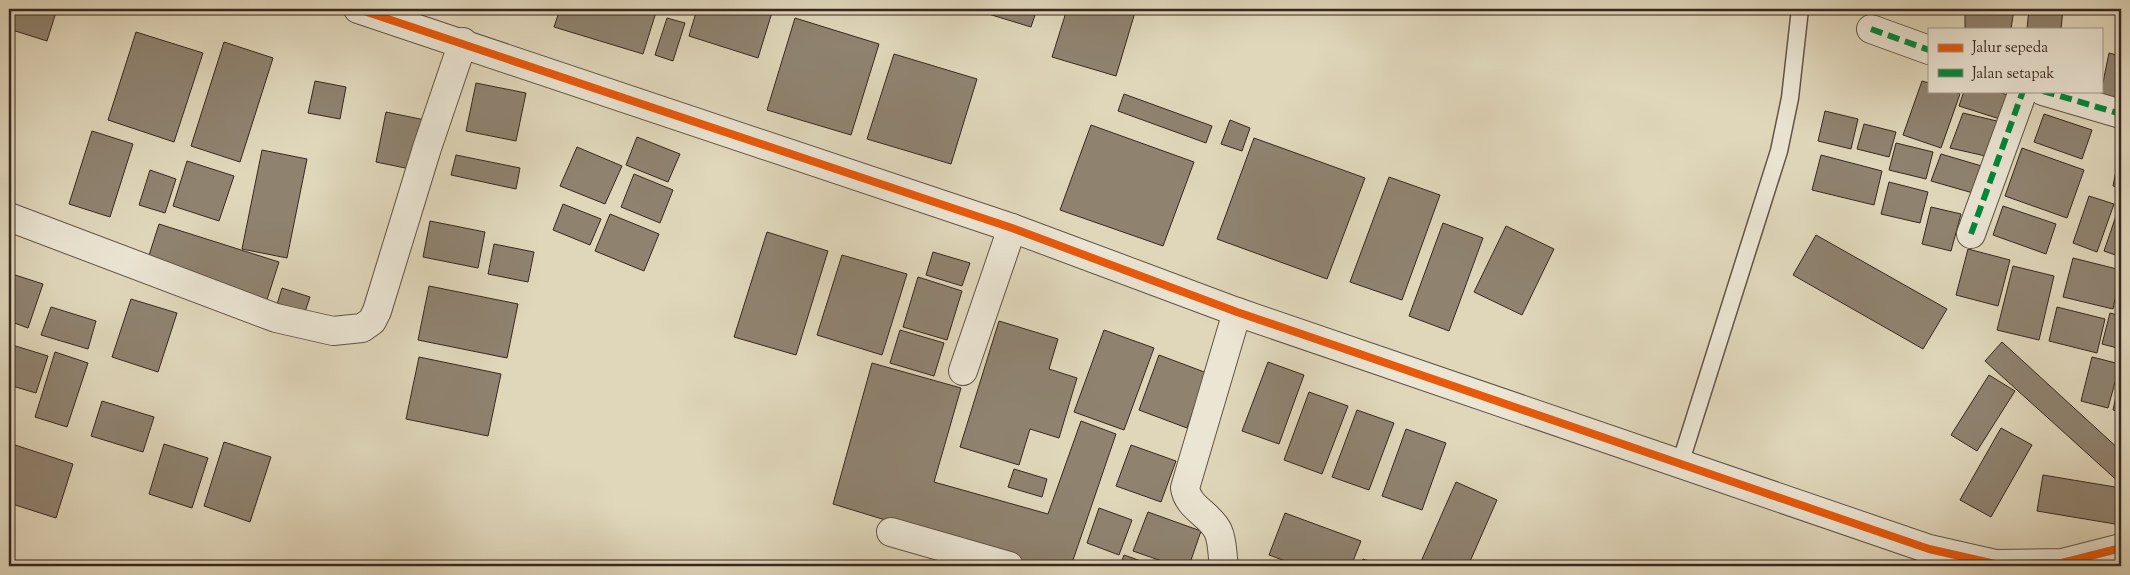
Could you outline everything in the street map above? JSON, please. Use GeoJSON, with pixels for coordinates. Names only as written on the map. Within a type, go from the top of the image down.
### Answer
{"type":"FeatureCollection","features":[{"type":"Feature","properties":{"kind":"street"},"geometry":{"type":"LineString","coordinates":[[358,9],[463,42],[1012,228],[1237,312],[1929,549],[1995,564],[2062,563],[2121,548]]}},
{"type":"Feature","properties":{"kind":"street"},"geometry":{"type":"LineString","coordinates":[[1871,28],[1928,50]]}},
{"type":"Feature","properties":{"kind":"street"},"geometry":{"type":"LineString","coordinates":[[9,217],[276,318],[333,331],[362,328],[372,321],[377,311],[427,148],[463,42]]}},
{"type":"Feature","properties":{"kind":"street"},"geometry":{"type":"LineString","coordinates":[[1971,234],[2023,92]]}},
{"type":"Feature","properties":{"kind":"street"},"geometry":{"type":"LineString","coordinates":[[2046,92],[2121,114]]}},
{"type":"Feature","properties":{"kind":"street"},"geometry":{"type":"LineString","coordinates":[[963,371],[1012,228]]}},
{"type":"Feature","properties":{"kind":"street"},"geometry":{"type":"LineString","coordinates":[[1224,566],[1218,531],[1189,502],[1185,488],[1237,312]]}},
{"type":"Feature","properties":{"kind":"street"},"geometry":{"type":"LineString","coordinates":[[891,532],[1009,566]]}},
{"type":"Feature","properties":{"kind":"lane"},"geometry":{"type":"LineString","coordinates":[[1680,464],[1779,151],[1790,98],[1800,9]]}},
{"type":"Feature","properties":{"kind":"building"},"geometry":{"type":"Polygon","coordinates":[[[13,9],[57,9],[47,41],[9,29],[13,9]]]}},
{"type":"Feature","properties":{"kind":"building"},"geometry":{"type":"Polygon","coordinates":[[[560,9],[657,9],[643,54],[554,27],[560,9]]]}},
{"type":"Feature","properties":{"kind":"building"},"geometry":{"type":"Polygon","coordinates":[[[697,9],[773,9],[758,58],[689,36],[697,9]]]}},
{"type":"Feature","properties":{"kind":"building"},"geometry":{"type":"Polygon","coordinates":[[[972,9],[1037,9],[1031,27],[972,9]]]}},
{"type":"Feature","properties":{"kind":"building"},"geometry":{"type":"Polygon","coordinates":[[[1067,9],[1136,9],[1116,76],[1052,57],[1067,9]]]}},
{"type":"Feature","properties":{"kind":"building"},"geometry":{"type":"Polygon","coordinates":[[[1965,9],[2014,9],[2011,28],[1965,28],[1965,9]]]}},
{"type":"Feature","properties":{"kind":"building"},"geometry":{"type":"Polygon","coordinates":[[[2029,9],[2063,9],[2061,28],[2027,28],[2029,9]]]}},
{"type":"Feature","properties":{"kind":"building"},"geometry":{"type":"Polygon","coordinates":[[[667,18],[685,23],[673,61],[655,55],[667,18]]]}},
{"type":"Feature","properties":{"kind":"building"},"geometry":{"type":"Polygon","coordinates":[[[795,18],[879,44],[851,135],[767,110],[795,18]]]}},
{"type":"Feature","properties":{"kind":"building"},"geometry":{"type":"Polygon","coordinates":[[[136,32],[203,53],[174,142],[108,120],[136,32]]]}},
{"type":"Feature","properties":{"kind":"building"},"geometry":{"type":"Polygon","coordinates":[[[224,42],[273,58],[240,162],[191,146],[224,42]]]}},
{"type":"Feature","properties":{"kind":"building"},"geometry":{"type":"Polygon","coordinates":[[[2109,53],[2121,56],[2121,106],[2099,102],[2109,53]]]}},
{"type":"Feature","properties":{"kind":"building"},"geometry":{"type":"Polygon","coordinates":[[[894,54],[977,79],[951,164],[867,139],[894,54]]]}},
{"type":"Feature","properties":{"kind":"building"},"geometry":{"type":"Polygon","coordinates":[[[315,81],[346,87],[340,119],[308,113],[315,81]]]}},
{"type":"Feature","properties":{"kind":"building"},"geometry":{"type":"Polygon","coordinates":[[[1922,81],[1928,83],[1928,92],[1955,92],[1960,94],[1941,148],[1903,135],[1922,81]]]}},
{"type":"Feature","properties":{"kind":"building"},"geometry":{"type":"Polygon","coordinates":[[[476,83],[526,93],[516,141],[466,131],[476,83]]]}},
{"type":"Feature","properties":{"kind":"building"},"geometry":{"type":"Polygon","coordinates":[[[1964,92],[2000,92],[2012,97],[2003,120],[1959,106],[1964,92]]]}},
{"type":"Feature","properties":{"kind":"building"},"geometry":{"type":"Polygon","coordinates":[[[1124,94],[1212,126],[1206,143],[1118,111],[1124,94]]]}},
{"type":"Feature","properties":{"kind":"building"},"geometry":{"type":"Polygon","coordinates":[[[1825,111],[1858,119],[1851,149],[1818,141],[1825,111]]]}},
{"type":"Feature","properties":{"kind":"building"},"geometry":{"type":"Polygon","coordinates":[[[386,112],[425,120],[415,170],[376,162],[386,112]]]}},
{"type":"Feature","properties":{"kind":"building"},"geometry":{"type":"Polygon","coordinates":[[[1963,113],[2001,122],[1990,157],[1950,148],[1963,113]]]}},
{"type":"Feature","properties":{"kind":"building"},"geometry":{"type":"Polygon","coordinates":[[[2044,114],[2092,130],[2082,159],[2034,142],[2044,114]]]}},
{"type":"Feature","properties":{"kind":"building"},"geometry":{"type":"Polygon","coordinates":[[[1230,120],[1250,128],[1242,151],[1221,144],[1230,120]]]}},
{"type":"Feature","properties":{"kind":"building"},"geometry":{"type":"Polygon","coordinates":[[[1864,124],[1896,132],[1889,157],[1857,149],[1864,124]]]}},
{"type":"Feature","properties":{"kind":"building"},"geometry":{"type":"Polygon","coordinates":[[[1091,125],[1194,162],[1163,246],[1060,210],[1091,125]]]}},
{"type":"Feature","properties":{"kind":"building"},"geometry":{"type":"Polygon","coordinates":[[[92,131],[133,144],[110,217],[69,204],[92,131]]]}},
{"type":"Feature","properties":{"kind":"building"},"geometry":{"type":"Polygon","coordinates":[[[637,137],[680,154],[668,182],[626,165],[637,137]]]}},
{"type":"Feature","properties":{"kind":"building"},"geometry":{"type":"Polygon","coordinates":[[[1254,138],[1365,178],[1327,279],[1217,239],[1254,138]]]}},
{"type":"Feature","properties":{"kind":"building"},"geometry":{"type":"Polygon","coordinates":[[[1896,143],[1933,152],[1926,179],[1889,170],[1896,143]]]}},
{"type":"Feature","properties":{"kind":"building"},"geometry":{"type":"Polygon","coordinates":[[[577,147],[622,166],[605,204],[560,186],[577,147]]]}},
{"type":"Feature","properties":{"kind":"building"},"geometry":{"type":"Polygon","coordinates":[[[2022,148],[2084,170],[2067,218],[2005,196],[2022,148]]]}},
{"type":"Feature","properties":{"kind":"building"},"geometry":{"type":"Polygon","coordinates":[[[262,150],[307,159],[287,258],[242,249],[262,150]]]}},
{"type":"Feature","properties":{"kind":"building"},"geometry":{"type":"Polygon","coordinates":[[[2121,150],[2121,187],[2113,186],[2121,150]]]}},
{"type":"Feature","properties":{"kind":"building"},"geometry":{"type":"Polygon","coordinates":[[[1941,154],[1985,167],[1973,193],[1931,181],[1941,154]]]}},
{"type":"Feature","properties":{"kind":"building"},"geometry":{"type":"Polygon","coordinates":[[[456,155],[520,168],[516,189],[451,175],[456,155]]]}},
{"type":"Feature","properties":{"kind":"building"},"geometry":{"type":"Polygon","coordinates":[[[1821,155],[1882,171],[1874,205],[1812,190],[1821,155]]]}},
{"type":"Feature","properties":{"kind":"building"},"geometry":{"type":"Polygon","coordinates":[[[187,161],[234,176],[219,221],[173,206],[187,161]]]}},
{"type":"Feature","properties":{"kind":"building"},"geometry":{"type":"Polygon","coordinates":[[[150,170],[176,179],[165,213],[139,205],[150,170]]]}},
{"type":"Feature","properties":{"kind":"building"},"geometry":{"type":"Polygon","coordinates":[[[634,174],[673,190],[660,223],[621,207],[634,174]]]}},
{"type":"Feature","properties":{"kind":"building"},"geometry":{"type":"Polygon","coordinates":[[[1389,177],[1440,195],[1402,300],[1350,282],[1389,177]]]}},
{"type":"Feature","properties":{"kind":"building"},"geometry":{"type":"Polygon","coordinates":[[[1889,182],[1928,192],[1920,223],[1881,214],[1889,182]]]}},
{"type":"Feature","properties":{"kind":"building"},"geometry":{"type":"Polygon","coordinates":[[[2089,196],[2114,204],[2097,252],[2073,243],[2089,196]]]}},
{"type":"Feature","properties":{"kind":"building"},"geometry":{"type":"Polygon","coordinates":[[[563,204],[601,219],[590,245],[553,230],[563,204]]]}},
{"type":"Feature","properties":{"kind":"building"},"geometry":{"type":"Polygon","coordinates":[[[2121,204],[2121,257],[2104,251],[2121,204]]]}},
{"type":"Feature","properties":{"kind":"building"},"geometry":{"type":"Polygon","coordinates":[[[2003,206],[2056,224],[2046,254],[1993,235],[2003,206]]]}},
{"type":"Feature","properties":{"kind":"building"},"geometry":{"type":"Polygon","coordinates":[[[1931,207],[1961,214],[1951,251],[1922,244],[1931,207]]]}},
{"type":"Feature","properties":{"kind":"building"},"geometry":{"type":"Polygon","coordinates":[[[610,214],[659,234],[644,271],[595,251],[610,214]]]}},
{"type":"Feature","properties":{"kind":"building"},"geometry":{"type":"Polygon","coordinates":[[[430,221],[485,232],[478,268],[423,257],[430,221]]]}},
{"type":"Feature","properties":{"kind":"building"},"geometry":{"type":"Polygon","coordinates":[[[1443,223],[1483,238],[1449,331],[1409,316],[1443,223]]]}},
{"type":"Feature","properties":{"kind":"building"},"geometry":{"type":"Polygon","coordinates":[[[159,224],[279,262],[265,306],[145,268],[159,224]]]}},
{"type":"Feature","properties":{"kind":"building"},"geometry":{"type":"Polygon","coordinates":[[[1506,226],[1554,249],[1522,315],[1474,292],[1506,226]]]}},
{"type":"Feature","properties":{"kind":"building"},"geometry":{"type":"Polygon","coordinates":[[[767,232],[828,251],[796,355],[734,337],[767,232]]]}},
{"type":"Feature","properties":{"kind":"building"},"geometry":{"type":"Polygon","coordinates":[[[1816,235],[1947,309],[1923,349],[1793,275],[1816,235]]]}},
{"type":"Feature","properties":{"kind":"building"},"geometry":{"type":"Polygon","coordinates":[[[494,244],[534,252],[528,282],[488,274],[494,244]]]}},
{"type":"Feature","properties":{"kind":"building"},"geometry":{"type":"Polygon","coordinates":[[[1968,249],[2010,260],[1998,306],[1956,295],[1968,249]]]}},
{"type":"Feature","properties":{"kind":"building"},"geometry":{"type":"Polygon","coordinates":[[[933,252],[970,263],[962,286],[926,275],[933,252]]]}},
{"type":"Feature","properties":{"kind":"building"},"geometry":{"type":"Polygon","coordinates":[[[842,255],[907,274],[882,355],[817,335],[842,255]]]}},
{"type":"Feature","properties":{"kind":"building"},"geometry":{"type":"Polygon","coordinates":[[[2073,258],[2121,270],[2113,309],[2063,297],[2073,258]]]}},
{"type":"Feature","properties":{"kind":"building"},"geometry":{"type":"Polygon","coordinates":[[[2013,266],[2054,276],[2039,340],[1997,330],[2013,266]]]}},
{"type":"Feature","properties":{"kind":"building"},"geometry":{"type":"Polygon","coordinates":[[[9,273],[43,284],[28,328],[9,321],[9,273]]]}},
{"type":"Feature","properties":{"kind":"building"},"geometry":{"type":"Polygon","coordinates":[[[918,277],[962,291],[947,340],[903,327],[918,277]]]}},
{"type":"Feature","properties":{"kind":"building"},"geometry":{"type":"Polygon","coordinates":[[[429,286],[518,304],[507,358],[418,340],[429,286]]]}},
{"type":"Feature","properties":{"kind":"building"},"geometry":{"type":"Polygon","coordinates":[[[282,288],[310,297],[302,321],[275,311],[282,288]]]}},
{"type":"Feature","properties":{"kind":"building"},"geometry":{"type":"Polygon","coordinates":[[[131,299],[177,313],[158,372],[112,357],[131,299]]]}},
{"type":"Feature","properties":{"kind":"building"},"geometry":{"type":"Polygon","coordinates":[[[51,307],[96,321],[88,349],[41,335],[51,307]]]}},
{"type":"Feature","properties":{"kind":"building"},"geometry":{"type":"Polygon","coordinates":[[[2057,307],[2105,319],[2097,353],[2049,341],[2057,307]]]}},
{"type":"Feature","properties":{"kind":"building"},"geometry":{"type":"Polygon","coordinates":[[[2110,313],[2121,316],[2121,349],[2102,344],[2110,313]]]}},
{"type":"Feature","properties":{"kind":"building"},"geometry":{"type":"Polygon","coordinates":[[[999,321],[1058,339],[1049,369],[1077,378],[1059,438],[1030,429],[1019,465],[960,447],[999,321]]]}},
{"type":"Feature","properties":{"kind":"building"},"geometry":{"type":"Polygon","coordinates":[[[900,330],[944,343],[934,376],[890,363],[900,330]]]}},
{"type":"Feature","properties":{"kind":"building"},"geometry":{"type":"Polygon","coordinates":[[[1104,330],[1154,348],[1124,430],[1074,412],[1104,330]]]}},
{"type":"Feature","properties":{"kind":"building"},"geometry":{"type":"Polygon","coordinates":[[[2002,342],[2121,451],[2121,484],[1985,361],[2002,342]]]}},
{"type":"Feature","properties":{"kind":"building"},"geometry":{"type":"Polygon","coordinates":[[[9,344],[48,356],[36,393],[9,385],[9,344]]]}},
{"type":"Feature","properties":{"kind":"building"},"geometry":{"type":"Polygon","coordinates":[[[55,352],[88,363],[67,427],[35,417],[55,352]]]}},
{"type":"Feature","properties":{"kind":"building"},"geometry":{"type":"Polygon","coordinates":[[[1159,355],[1207,373],[1187,428],[1139,410],[1159,355]]]}},
{"type":"Feature","properties":{"kind":"building"},"geometry":{"type":"Polygon","coordinates":[[[419,357],[501,374],[488,436],[406,419],[419,357]]]}},
{"type":"Feature","properties":{"kind":"building"},"geometry":{"type":"Polygon","coordinates":[[[2092,357],[2120,364],[2108,408],[2081,401],[2092,357]]]}},
{"type":"Feature","properties":{"kind":"building"},"geometry":{"type":"Polygon","coordinates":[[[1268,362],[1304,375],[1279,444],[1242,431],[1268,362]]]}},
{"type":"Feature","properties":{"kind":"building"},"geometry":{"type":"Polygon","coordinates":[[[872,363],[961,388],[934,482],[1048,514],[1081,421],[1116,434],[1071,566],[1036,566],[833,504],[872,363]]]}},
{"type":"Feature","properties":{"kind":"building"},"geometry":{"type":"Polygon","coordinates":[[[2121,374],[2121,412],[2113,410],[2121,374]]]}},
{"type":"Feature","properties":{"kind":"building"},"geometry":{"type":"Polygon","coordinates":[[[1989,375],[2015,391],[1977,451],[1951,435],[1989,375]]]}},
{"type":"Feature","properties":{"kind":"building"},"geometry":{"type":"Polygon","coordinates":[[[1309,392],[1348,406],[1322,474],[1284,460],[1309,392]]]}},
{"type":"Feature","properties":{"kind":"building"},"geometry":{"type":"Polygon","coordinates":[[[102,401],[154,417],[143,452],[91,436],[102,401]]]}},
{"type":"Feature","properties":{"kind":"building"},"geometry":{"type":"Polygon","coordinates":[[[1357,410],[1394,423],[1369,490],[1332,477],[1357,410]]]}},
{"type":"Feature","properties":{"kind":"building"},"geometry":{"type":"Polygon","coordinates":[[[2001,428],[2032,445],[1991,517],[1960,500],[2001,428]]]}},
{"type":"Feature","properties":{"kind":"building"},"geometry":{"type":"Polygon","coordinates":[[[1406,429],[1446,443],[1422,510],[1382,496],[1406,429]]]}},
{"type":"Feature","properties":{"kind":"building"},"geometry":{"type":"Polygon","coordinates":[[[224,442],[271,457],[250,522],[204,506],[224,442]]]}},
{"type":"Feature","properties":{"kind":"building"},"geometry":{"type":"Polygon","coordinates":[[[9,443],[73,464],[56,518],[9,503],[9,443]]]}},
{"type":"Feature","properties":{"kind":"building"},"geometry":{"type":"Polygon","coordinates":[[[164,444],[208,458],[192,508],[149,494],[164,444]]]}},
{"type":"Feature","properties":{"kind":"building"},"geometry":{"type":"Polygon","coordinates":[[[1131,445],[1176,461],[1161,502],[1116,486],[1131,445]]]}},
{"type":"Feature","properties":{"kind":"building"},"geometry":{"type":"Polygon","coordinates":[[[1014,469],[1047,479],[1042,497],[1008,487],[1014,469]]]}},
{"type":"Feature","properties":{"kind":"building"},"geometry":{"type":"Polygon","coordinates":[[[2043,475],[2121,488],[2121,525],[2037,511],[2043,475]]]}},
{"type":"Feature","properties":{"kind":"building"},"geometry":{"type":"Polygon","coordinates":[[[1456,482],[1497,500],[1468,566],[1419,566],[1456,482]]]}},
{"type":"Feature","properties":{"kind":"building"},"geometry":{"type":"Polygon","coordinates":[[[1099,508],[1132,520],[1119,555],[1087,543],[1099,508]]]}},
{"type":"Feature","properties":{"kind":"building"},"geometry":{"type":"Polygon","coordinates":[[[1148,512],[1201,531],[1189,566],[1176,566],[1133,551],[1148,512]]]}},
{"type":"Feature","properties":{"kind":"building"},"geometry":{"type":"Polygon","coordinates":[[[1285,513],[1361,541],[1351,566],[1299,566],[1269,555],[1285,513]]]}},
{"type":"Feature","properties":{"kind":"building"},"geometry":{"type":"Polygon","coordinates":[[[1124,555],[1155,566],[1120,566],[1124,555]]]}},
{"type":"Feature","properties":{"kind":"building"},"geometry":{"type":"Polygon","coordinates":[[[1363,559],[1383,566],[1360,566],[1363,559]]]}},
{"type":"Feature","properties":{"kind":"marked path"},"geometry":{"type":"LineString","coordinates":[[1871,29],[1928,50]]}},
{"type":"Feature","properties":{"kind":"marked path"},"geometry":{"type":"LineString","coordinates":[[1971,234],[2023,92]]}},
{"type":"Feature","properties":{"kind":"marked path"},"geometry":{"type":"LineString","coordinates":[[2046,92],[2121,114]]}},
{"type":"Feature","properties":{"kind":"cycle path"},"geometry":{"type":"LineString","coordinates":[[358,9],[1012,228],[1237,312],[1929,549],[1995,564],[2062,563],[2121,548]]}}]}
